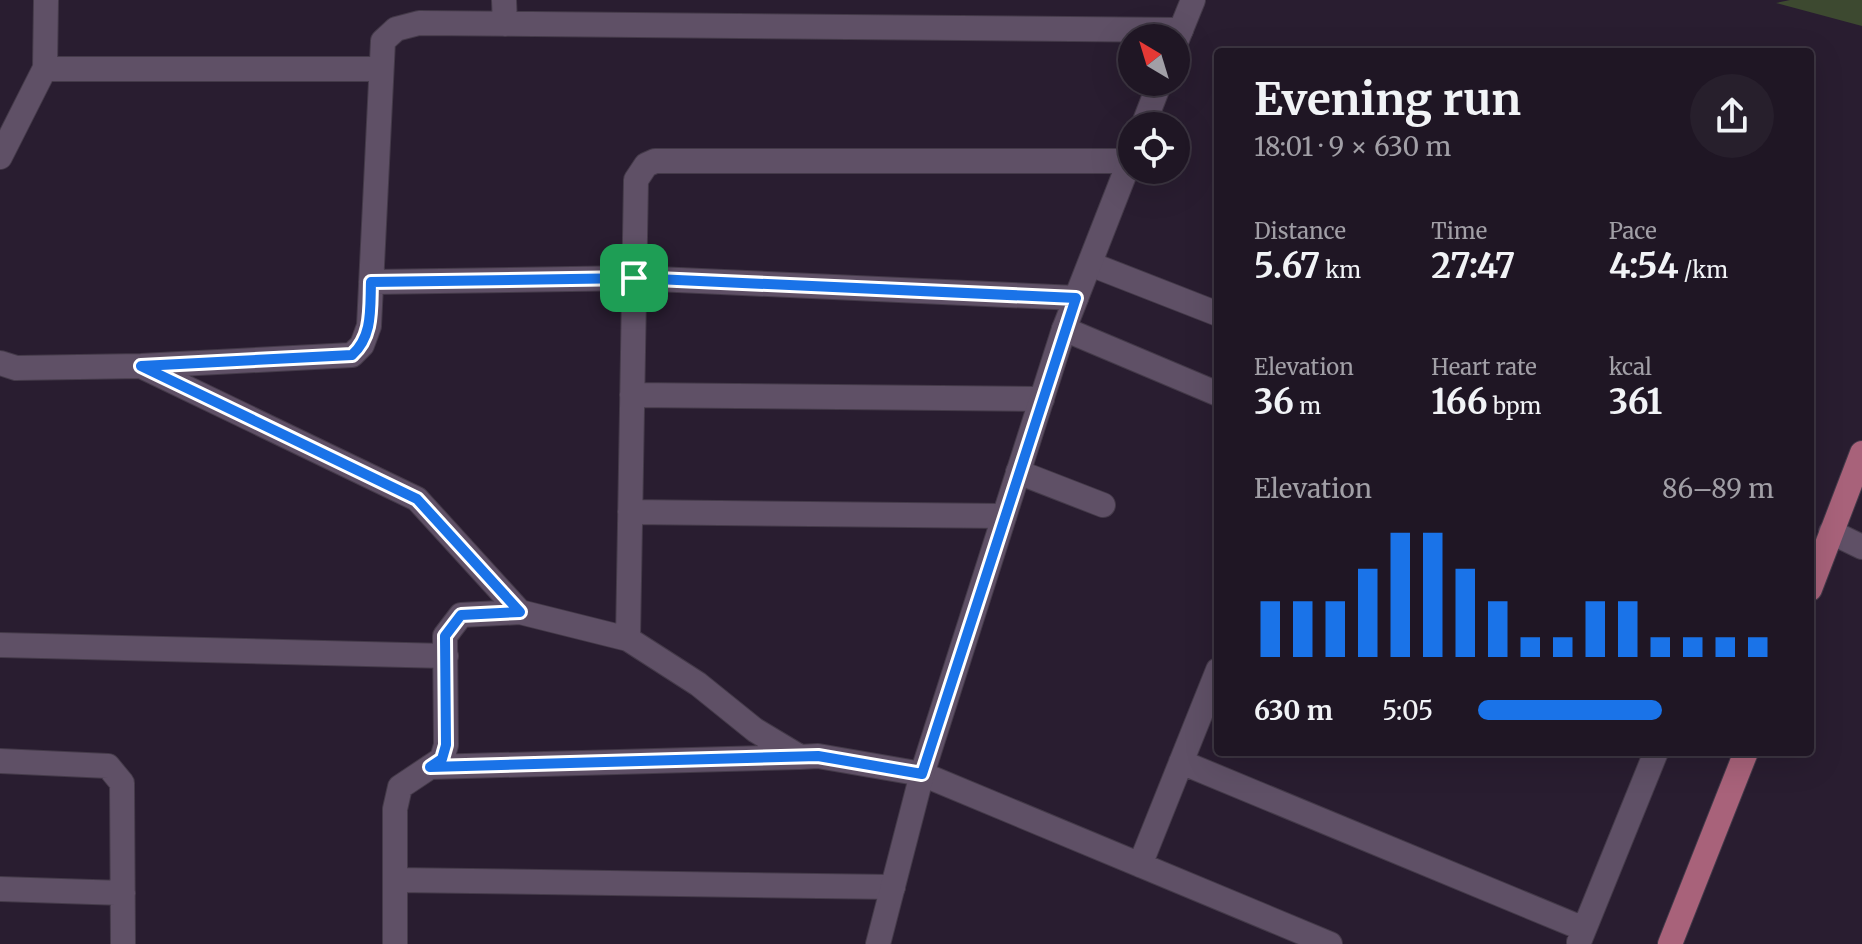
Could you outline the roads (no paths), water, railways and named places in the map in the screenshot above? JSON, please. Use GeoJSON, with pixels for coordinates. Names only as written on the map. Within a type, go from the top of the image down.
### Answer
{"type":"FeatureCollection","features":[{"type":"Feature","properties":{"kind":"main road"},"geometry":{"type":"LineString","coordinates":[[1814,573],[1822,542],[1862,453]]}},
{"type":"Feature","properties":{"kind":"main road"},"geometry":{"type":"LineString","coordinates":[[1670,944],[1744,756]]}},
{"type":"Feature","properties":{"kind":"street"},"geometry":{"type":"LineString","coordinates":[[0,157],[45,69],[46,0]]}},
{"type":"Feature","properties":{"kind":"street"},"geometry":{"type":"LineString","coordinates":[[1183,24],[1193,0]]}},
{"type":"Feature","properties":{"kind":"street"},"geometry":{"type":"LineString","coordinates":[[0,363],[16,368],[141,366],[352,355],[362,345],[369,326],[383,41],[396,29],[505,12],[1118,34]]}},
{"type":"Feature","properties":{"kind":"street"},"geometry":{"type":"LineString","coordinates":[[45,69],[381,69]]}},
{"type":"Feature","properties":{"kind":"street"},"geometry":{"type":"LineString","coordinates":[[628,639],[636,180],[646,165],[655,161],[1118,158]]}},
{"type":"Feature","properties":{"kind":"street"},"geometry":{"type":"LineString","coordinates":[[878,944],[922,774],[1018,472],[1064,329],[1121,184]]}},
{"type":"Feature","properties":{"kind":"street"},"geometry":{"type":"LineString","coordinates":[[1090,264],[1214,312]]}},
{"type":"Feature","properties":{"kind":"street"},"geometry":{"type":"LineString","coordinates":[[371,282],[634,278],[1076,298]]}},
{"type":"Feature","properties":{"kind":"street"},"geometry":{"type":"LineString","coordinates":[[1064,329],[1214,392]]}},
{"type":"Feature","properties":{"kind":"street"},"geometry":{"type":"LineString","coordinates":[[141,366],[417,499],[520,612]]}},
{"type":"Feature","properties":{"kind":"street"},"geometry":{"type":"LineString","coordinates":[[632,395],[1042,399]]}},
{"type":"Feature","properties":{"kind":"street"},"geometry":{"type":"LineString","coordinates":[[1018,472],[1103,505]]}},
{"type":"Feature","properties":{"kind":"street"},"geometry":{"type":"LineString","coordinates":[[630,512],[1004,516]]}},
{"type":"Feature","properties":{"kind":"street"},"geometry":{"type":"LineString","coordinates":[[1822,542],[1862,547]]}},
{"type":"Feature","properties":{"kind":"street"},"geometry":{"type":"LineString","coordinates":[[395,944],[397,797],[400,787],[442,759],[446,745],[445,636],[461,615],[520,612],[628,639],[698,684],[755,730],[800,757]]}},
{"type":"Feature","properties":{"kind":"street"},"geometry":{"type":"LineString","coordinates":[[0,645],[446,656]]}},
{"type":"Feature","properties":{"kind":"street"},"geometry":{"type":"LineString","coordinates":[[1140,865],[1214,680]]}},
{"type":"Feature","properties":{"kind":"street"},"geometry":{"type":"LineString","coordinates":[[430,767],[818,756],[922,774],[1330,944]]}},
{"type":"Feature","properties":{"kind":"street"},"geometry":{"type":"LineString","coordinates":[[1181,762],[1581,936],[1654,756]]}},
{"type":"Feature","properties":{"kind":"street"},"geometry":{"type":"LineString","coordinates":[[0,761],[108,766],[114,770],[122,783],[123,944]]}},
{"type":"Feature","properties":{"kind":"street"},"geometry":{"type":"LineString","coordinates":[[395,880],[893,887]]}},
{"type":"Feature","properties":{"kind":"street"},"geometry":{"type":"LineString","coordinates":[[0,889],[123,893]]}}]}
